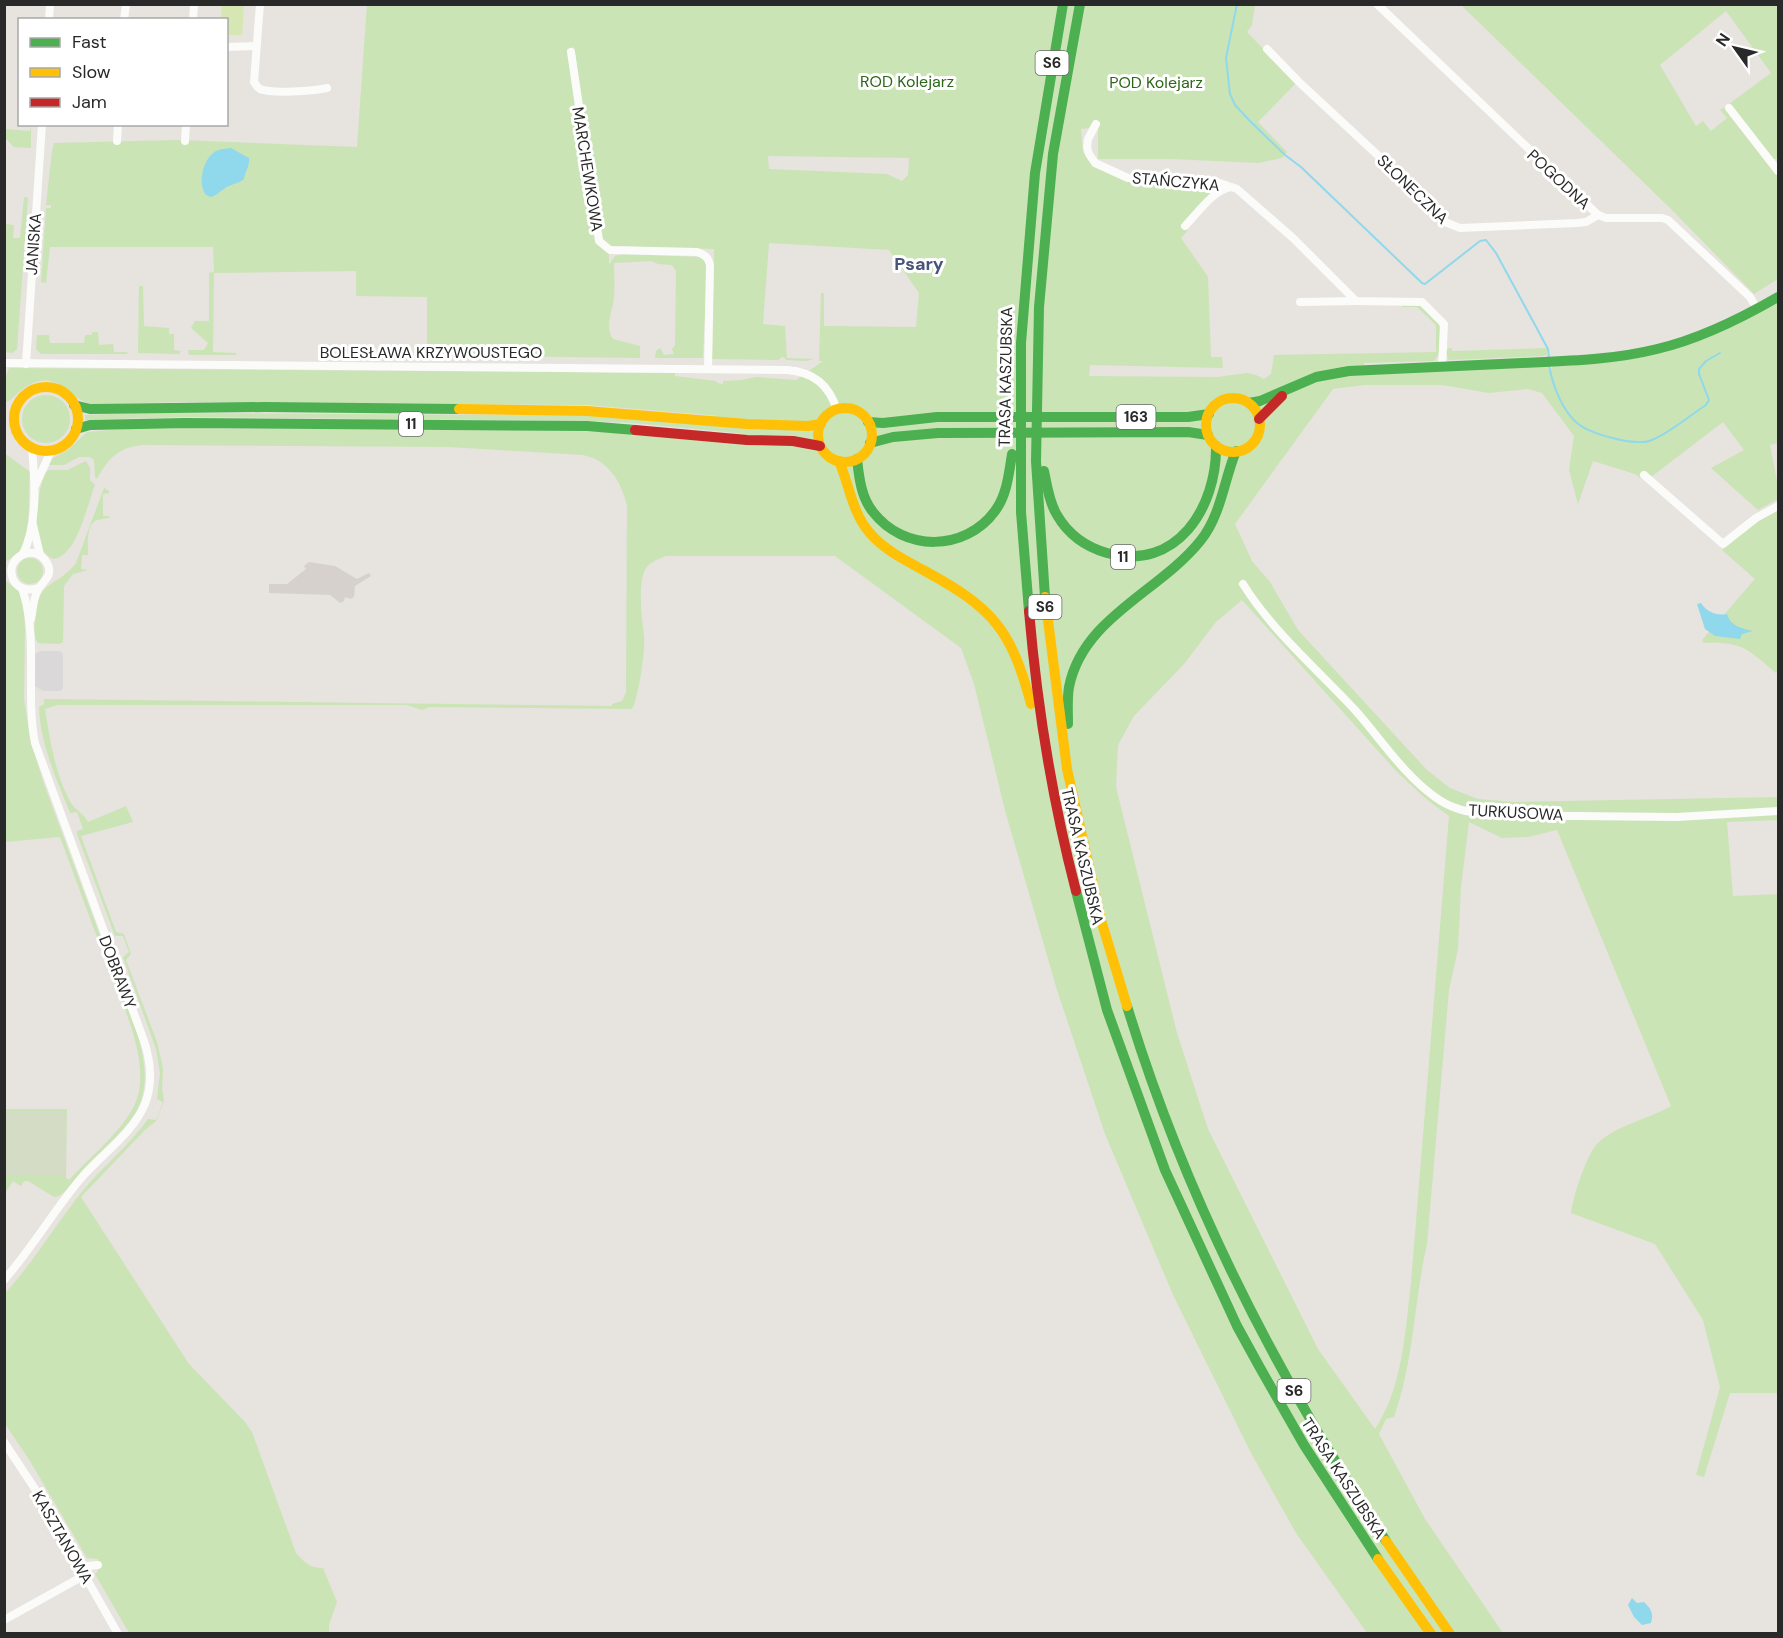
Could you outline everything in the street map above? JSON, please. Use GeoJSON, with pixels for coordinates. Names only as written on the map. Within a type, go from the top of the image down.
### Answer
{"type":"FeatureCollection","features":[{"type":"Feature","properties":{"kind":"main road","name":"TRASA KASZUBSKA"},"geometry":{"type":"LineString","coordinates":[[1063,4],[1041,121],[1029,221],[1020,341],[1018,414],[1020,514],[1025,591],[1045,746],[1064,848],[1096,974],[1138,1101],[1183,1213],[1236,1325],[1298,1437],[1348,1515],[1431,1634]]}},
{"type":"Feature","properties":{"kind":"main road","name":"TRASA KASZUBSKA"},"geometry":{"type":"LineString","coordinates":[[1080,4],[1062,93],[1045,216],[1039,315],[1036,435],[1045,603],[1054,687],[1069,777],[1089,872],[1119,985],[1161,1110],[1200,1205],[1238,1288],[1285,1376],[1361,1501],[1450,1634]]}},
{"type":"Feature","properties":{"kind":"main road","name":"163"},"geometry":{"type":"LineString","coordinates":[[868,422],[883,423],[930,417],[1188,417],[1209,414],[1216,404],[1225,399],[1237,398],[1249,403],[1260,401],[1320,376],[1349,371],[1548,362],[1615,357],[1659,349],[1709,332],[1779,297]]}},
{"type":"Feature","properties":{"kind":"main road","name":"163"},"geometry":{"type":"LineString","coordinates":[[1236,451],[1246,448],[1256,439],[1259,419],[1294,386]]}},
{"type":"Feature","properties":{"kind":"main road","name":"11"},"geometry":{"type":"LineString","coordinates":[[4,409],[16,407],[28,392],[45,387],[64,393],[74,405],[90,409],[265,407],[587,411],[747,424],[808,426],[821,424]]}},
{"type":"Feature","properties":{"kind":"main road"},"geometry":{"type":"LineString","coordinates":[[1249,403],[1255,409],[1259,419]]}},
{"type":"Feature","properties":{"kind":"main road"},"geometry":{"type":"LineString","coordinates":[[16,407],[10,428],[32,448],[51,451],[67,443],[76,429],[78,417],[74,405]]}},
{"type":"Feature","properties":{"kind":"main road"},"geometry":{"type":"LineString","coordinates":[[820,446],[818,434],[821,424],[829,414],[837,410],[855,411],[868,422],[871,432],[866,452],[849,462],[839,461],[855,512],[869,533],[890,551],[974,600],[1002,628],[1024,672],[1031,707],[1045,746]]}},
{"type":"Feature","properties":{"kind":"main road"},"geometry":{"type":"LineString","coordinates":[[857,459],[861,486],[866,500],[874,514],[884,524],[916,541],[933,543],[952,541],[982,526],[999,505],[1007,484],[1018,414]]}},
{"type":"Feature","properties":{"kind":"main road"},"geometry":{"type":"LineString","coordinates":[[1069,777],[1068,696],[1071,678],[1080,654],[1100,628],[1175,566],[1199,543],[1217,511],[1229,466],[1236,451],[1216,446],[1208,435],[1206,423],[1209,414]]}},
{"type":"Feature","properties":{"kind":"main road","name":"11"},"geometry":{"type":"LineString","coordinates":[[76,429],[90,425],[185,423],[587,426],[746,440],[807,442],[820,446],[828,456],[839,461]]}},
{"type":"Feature","properties":{"kind":"main road"},"geometry":{"type":"LineString","coordinates":[[870,443],[893,437],[930,433],[1188,432],[1208,435]]}},
{"type":"Feature","properties":{"kind":"main road","name":"11"},"geometry":{"type":"LineString","coordinates":[[1036,435],[1048,489],[1061,521],[1086,546],[1106,554],[1123,557],[1141,556],[1167,548],[1184,536],[1204,506],[1216,462],[1216,446]]}},
{"type":"Feature","properties":{"kind":"street"},"geometry":{"type":"LineString","coordinates":[[260,4],[254,82],[260,89],[307,92],[327,88]]}},
{"type":"Feature","properties":{"kind":"street","name":"POGODNA"},"geometry":{"type":"LineString","coordinates":[[1377,4],[1598,215],[1606,218],[1662,218],[1668,220],[1750,297],[1757,309]]}},
{"type":"Feature","properties":{"kind":"street"},"geometry":{"type":"LineString","coordinates":[[228,46],[256,46]]}},
{"type":"Feature","properties":{"kind":"street","name":"SŁONECZNA"},"geometry":{"type":"LineString","coordinates":[[1268,48],[1300,83],[1451,226],[1460,228],[1577,223],[1587,222],[1598,215]]}},
{"type":"Feature","properties":{"kind":"street","name":"MARCHEWKOWA"},"geometry":{"type":"LineString","coordinates":[[571,52],[599,241],[610,250],[697,252],[708,259],[710,265],[708,369]]}},
{"type":"Feature","properties":{"kind":"street"},"geometry":{"type":"LineString","coordinates":[[1729,108],[1779,171]]}},
{"type":"Feature","properties":{"kind":"street","name":"STAŃCZYKA"},"geometry":{"type":"LineString","coordinates":[[1096,124],[1087,147],[1089,154],[1101,166],[1128,178],[1214,182],[1237,189],[1356,301]]}},
{"type":"Feature","properties":{"kind":"street","name":"JANISKA"},"geometry":{"type":"LineString","coordinates":[[26,364],[42,126]]}},
{"type":"Feature","properties":{"kind":"street"},"geometry":{"type":"LineString","coordinates":[[117,141],[118,126]]}},
{"type":"Feature","properties":{"kind":"street"},"geometry":{"type":"LineString","coordinates":[[185,141],[186,126]]}},
{"type":"Feature","properties":{"kind":"street","name":"STAŃCZYKA"},"geometry":{"type":"LineString","coordinates":[[1185,226],[1217,193],[1231,187]]}},
{"type":"Feature","properties":{"kind":"street"},"geometry":{"type":"LineString","coordinates":[[1300,302],[1415,300],[1424,303],[1444,324],[1442,367]]}},
{"type":"Feature","properties":{"kind":"street","name":"BOLESŁAWA KRZYWOUSTEGO"},"geometry":{"type":"LineString","coordinates":[[4,363],[783,370],[808,374],[825,385],[837,410]]}},
{"type":"Feature","properties":{"kind":"street"},"geometry":{"type":"LineString","coordinates":[[32,448],[34,489]]}},
{"type":"Feature","properties":{"kind":"street"},"geometry":{"type":"LineString","coordinates":[[34,489],[51,451]]}},
{"type":"Feature","properties":{"kind":"street"},"geometry":{"type":"LineString","coordinates":[[1644,475],[1722,544],[1756,518],[1779,506]]}},
{"type":"Feature","properties":{"kind":"street","name":"DOBRAWY"},"geometry":{"type":"LineString","coordinates":[[4,1280],[82,1176],[135,1122],[147,1095],[150,1073],[144,1041],[35,743],[30,709],[30,623],[22,588],[13,579],[11,570],[16,559],[23,554],[32,521],[34,489]]}},
{"type":"Feature","properties":{"kind":"street","name":"DOBRAWY"},"geometry":{"type":"LineString","coordinates":[[30,623],[38,588],[45,583],[49,570],[47,562],[40,555],[32,521]]}},
{"type":"Feature","properties":{"kind":"street"},"geometry":{"type":"LineString","coordinates":[[23,554],[30,552],[40,555]]}},
{"type":"Feature","properties":{"kind":"street","name":"TURKUSOWA"},"geometry":{"type":"LineString","coordinates":[[1243,584],[1265,616],[1356,712],[1402,766],[1436,798],[1456,809],[1487,815],[1677,817],[1779,811]]}},
{"type":"Feature","properties":{"kind":"street"},"geometry":{"type":"LineString","coordinates":[[22,588],[30,590],[38,588]]}},
{"type":"Feature","properties":{"kind":"street","name":"KASZTANOWA"},"geometry":{"type":"LineString","coordinates":[[4,1442],[30,1479],[118,1634]]}},
{"type":"Feature","properties":{"kind":"street"},"geometry":{"type":"LineString","coordinates":[[4,1620],[84,1572],[88,1566],[98,1565]]}},
{"type":"Feature","properties":{"kind":"shaded area"},"geometry":{"type":"Polygon","coordinates":[[[309,562],[335,566],[357,579],[369,573],[371,576],[355,586],[354,597],[350,599],[345,597],[340,603],[330,595],[269,593],[269,584],[287,584],[306,569],[304,566],[309,562]]]}},
{"type":"Feature","properties":{"kind":"shaded area"},"geometry":{"type":"Polygon","coordinates":[[[40,651],[60,651],[63,654],[63,688],[61,691],[43,691],[35,686],[34,658],[35,654],[40,651]]]}},
{"type":"Feature","properties":{"kind":"green space"},"geometry":{"type":"Polygon","coordinates":[[[367,4],[1255,5],[1252,25],[1247,32],[1296,83],[1258,122],[1287,152],[1282,158],[1258,163],[1172,159],[1098,159],[1098,121],[1090,128],[1081,129],[1083,152],[1090,161],[1124,179],[1139,182],[1215,184],[1217,187],[1183,225],[1188,230],[1181,238],[1208,277],[1211,357],[1222,357],[1223,368],[1090,365],[1089,376],[1217,377],[1247,373],[1264,379],[1271,374],[1274,355],[1436,352],[1436,325],[1417,307],[1402,307],[1402,304],[1422,306],[1434,316],[1441,331],[1439,355],[1434,361],[1364,363],[1365,374],[1548,367],[1550,370],[1553,366],[1621,360],[1778,302],[1778,443],[1770,445],[1778,486],[1778,499],[1758,510],[1711,468],[1744,450],[1723,422],[1651,477],[1645,473],[1640,478],[1635,474],[1593,461],[1578,504],[1569,470],[1574,436],[1542,393],[1528,389],[1489,393],[1442,385],[1365,385],[1333,389],[1235,524],[1252,561],[1270,582],[1298,630],[1427,770],[1450,788],[1478,799],[1516,802],[1778,797],[1778,820],[1727,822],[1733,896],[1778,894],[1778,1393],[1730,1393],[1704,1477],[1696,1475],[1720,1387],[1703,1320],[1655,1244],[1571,1213],[1581,1177],[1597,1144],[1622,1127],[1671,1106],[1557,830],[1528,837],[1502,838],[1469,822],[1461,887],[1458,949],[1449,990],[1427,1244],[1401,1396],[1394,1417],[1386,1419],[1379,1434],[1425,1519],[1503,1633],[1367,1633],[1296,1533],[1251,1453],[1173,1295],[1105,1134],[1057,990],[1006,814],[974,684],[961,648],[835,556],[666,556],[650,564],[643,575],[641,601],[644,651],[639,685],[632,709],[429,707],[422,710],[407,705],[57,705],[45,709],[57,768],[72,804],[88,822],[126,806],[133,822],[81,836],[116,932],[124,934],[131,954],[126,960],[157,1042],[163,1068],[164,1101],[156,1121],[81,1197],[189,1364],[252,1432],[296,1553],[308,1564],[323,1568],[337,1602],[329,1625],[329,1633],[129,1633],[95,1574],[98,1571],[98,1559],[87,1558],[30,1461],[5,1424],[5,1293],[25,1270],[88,1184],[132,1139],[148,1119],[156,1120],[163,1102],[157,1099],[160,1073],[156,1049],[123,957],[129,952],[123,936],[115,936],[77,834],[77,831],[83,829],[77,812],[70,813],[55,775],[42,735],[39,707],[44,704],[44,699],[612,706],[622,701],[626,692],[627,506],[618,481],[607,467],[583,455],[449,447],[145,445],[128,448],[110,459],[97,479],[94,460],[90,457],[79,457],[64,465],[48,465],[51,459],[68,450],[87,432],[136,428],[747,434],[587,421],[185,417],[85,420],[85,415],[136,413],[720,416],[587,405],[185,402],[90,404],[54,382],[46,381],[27,386],[5,403],[4,381],[9,368],[675,373],[675,376],[716,381],[723,384],[723,381],[756,377],[796,380],[823,361],[819,361],[821,293],[824,293],[824,326],[916,327],[919,293],[889,250],[769,243],[763,324],[785,326],[787,358],[814,359],[786,360],[784,357],[779,360],[712,359],[714,249],[609,246],[603,239],[574,47],[567,49],[595,237],[609,251],[609,265],[615,256],[623,254],[701,257],[707,262],[703,358],[655,358],[656,351],[660,348],[664,355],[674,354],[672,349],[675,345],[676,271],[672,265],[652,261],[614,263],[614,297],[609,324],[610,334],[613,339],[640,346],[640,358],[427,355],[427,297],[356,296],[356,271],[214,273],[213,352],[236,353],[236,355],[189,355],[188,350],[204,350],[208,343],[191,328],[195,321],[209,321],[209,273],[214,272],[213,247],[50,247],[46,283],[41,282],[46,208],[51,208],[51,205],[46,205],[54,143],[178,140],[357,147],[367,4]],[[768,156],[769,169],[887,174],[902,181],[908,175],[909,158],[768,156]],[[1242,600],[1216,622],[1184,664],[1134,716],[1118,745],[1116,787],[1177,1033],[1208,1129],[1318,1349],[1375,1429],[1392,1395],[1407,1321],[1449,816],[1397,772],[1242,600]]]}},
{"type":"Feature","properties":{"kind":"green space"},"geometry":{"type":"Polygon","coordinates":[[[222,5],[244,5],[242,35],[228,35],[228,18],[221,18],[222,5]]]}},
{"type":"Feature","properties":{"kind":"green space"},"geometry":{"type":"Polygon","coordinates":[[[1461,5],[1778,5],[1777,159],[1773,159],[1764,151],[1729,104],[1771,73],[1726,11],[1660,65],[1696,126],[1703,121],[1711,131],[1727,118],[1720,110],[1725,107],[1778,175],[1778,279],[1754,294],[1673,211],[1461,5]]]}},
{"type":"Feature","properties":{"kind":"green space"},"geometry":{"type":"Polygon","coordinates":[[[31,126],[31,148],[14,147],[5,138],[5,129],[30,131],[31,126]]]}},
{"type":"Feature","properties":{"kind":"green space"},"geometry":{"type":"Polygon","coordinates":[[[24,197],[28,198],[17,349],[12,353],[4,352],[5,224],[14,225],[13,238],[20,238],[24,197]]]}},
{"type":"Feature","properties":{"kind":"green space"},"geometry":{"type":"Polygon","coordinates":[[[139,286],[143,286],[144,326],[169,328],[169,334],[174,334],[174,350],[181,351],[179,354],[138,353],[139,286]]]}},
{"type":"Feature","properties":{"kind":"green space"},"geometry":{"type":"Polygon","coordinates":[[[92,332],[98,332],[99,345],[113,344],[114,352],[127,352],[128,354],[41,354],[36,349],[37,335],[49,335],[50,343],[84,343],[85,335],[92,335],[92,332]]]}},
{"type":"Feature","properties":{"kind":"green space"},"geometry":{"type":"Polygon","coordinates":[[[1452,348],[1452,351],[1547,348],[1547,355],[1448,360],[1446,351],[1452,348]]]}},
{"type":"Feature","properties":{"kind":"green space"},"geometry":{"type":"Polygon","coordinates":[[[46,395],[63,402],[70,419],[63,436],[46,443],[29,436],[22,419],[29,402],[46,395]]]}},
{"type":"Feature","properties":{"kind":"green space"},"geometry":{"type":"Polygon","coordinates":[[[4,453],[30,472],[26,538],[19,551],[5,562],[4,453]]]}},
{"type":"Feature","properties":{"kind":"green space"},"geometry":{"type":"Polygon","coordinates":[[[86,461],[90,468],[90,480],[95,485],[85,517],[69,549],[53,559],[45,553],[37,532],[37,507],[44,474],[49,470],[67,470],[86,461]]]}},
{"type":"Feature","properties":{"kind":"green space"},"geometry":{"type":"Polygon","coordinates":[[[104,488],[109,493],[103,494],[103,516],[109,516],[109,518],[96,520],[90,527],[88,555],[82,555],[81,569],[88,570],[73,574],[64,586],[63,642],[59,644],[38,643],[34,630],[39,597],[76,563],[104,488]]]}},
{"type":"Feature","properties":{"kind":"green space"},"geometry":{"type":"Polygon","coordinates":[[[1778,509],[1778,670],[1776,673],[1744,648],[1727,643],[1704,643],[1702,640],[1755,579],[1722,550],[1753,523],[1778,509]]]}},
{"type":"Feature","properties":{"kind":"green space"},"geometry":{"type":"Polygon","coordinates":[[[30,558],[40,561],[43,571],[40,581],[30,584],[20,581],[17,571],[20,561],[30,558]]]}},
{"type":"Feature","properties":{"kind":"green space"},"geometry":{"type":"Polygon","coordinates":[[[4,579],[19,592],[23,602],[24,699],[31,743],[102,941],[101,948],[60,837],[5,842],[4,579]]]}},
{"type":"Feature","properties":{"kind":"green space"},"geometry":{"type":"Polygon","coordinates":[[[104,957],[110,963],[132,1017],[143,1057],[145,1076],[143,1095],[136,1112],[63,1193],[54,1197],[28,1181],[24,1181],[21,1186],[13,1181],[5,1193],[5,1109],[67,1109],[66,1178],[69,1180],[112,1137],[133,1108],[139,1091],[138,1053],[126,1012],[104,957]]]}},
{"type":"Feature","properties":{"kind":"green space"},"geometry":{"type":"Polygon","coordinates":[[[5,1111],[66,1111],[65,1176],[5,1175],[5,1111]]]}},
{"type":"Feature","properties":{"kind":"water"},"geometry":{"type":"Polygon","coordinates":[[[231,148],[249,158],[244,179],[211,197],[206,195],[202,186],[202,174],[206,163],[216,151],[231,148]]]}},
{"type":"Feature","properties":{"kind":"water"},"geometry":{"type":"Polygon","coordinates":[[[1701,603],[1709,611],[1716,614],[1727,614],[1734,624],[1753,631],[1742,634],[1740,639],[1715,636],[1705,629],[1697,604],[1701,603]]]}},
{"type":"Feature","properties":{"kind":"water"},"geometry":{"type":"Polygon","coordinates":[[[1632,1598],[1637,1603],[1644,1602],[1648,1607],[1652,1614],[1651,1623],[1642,1625],[1634,1617],[1628,1605],[1632,1598]]]}},
{"type":"Feature","properties":{"kind":"waterway"},"geometry":{"type":"LineString","coordinates":[[1237,4],[1226,58],[1230,94],[1235,105],[1422,283],[1425,284],[1480,241],[1486,240],[1496,253],[1548,349],[1549,358]]}},
{"type":"Feature","properties":{"kind":"waterway"},"geometry":{"type":"LineString","coordinates":[[1549,366],[1559,397],[1577,423],[1613,438],[1645,442],[1666,433],[1706,405],[1709,400],[1699,369],[1706,361],[1720,353]]}},
{"type":"Feature","properties":{"kind":"traffic: fast"},"geometry":{"type":"LineString","coordinates":[[1029,611],[1021,512],[1021,343],[1035,173],[1063,4]]}},
{"type":"Feature","properties":{"kind":"traffic: fast"},"geometry":{"type":"LineString","coordinates":[[1045,597],[1036,461],[1039,307],[1053,154],[1080,4]]}},
{"type":"Feature","properties":{"kind":"traffic: fast"},"geometry":{"type":"LineString","coordinates":[[1249,403],[1260,401],[1316,377],[1349,371],[1573,361],[1640,353],[1704,334],[1778,297]]}},
{"type":"Feature","properties":{"kind":"traffic: fast"},"geometry":{"type":"LineString","coordinates":[[74,405],[90,409],[265,407],[459,409]]}},
{"type":"Feature","properties":{"kind":"traffic: fast"},"geometry":{"type":"LineString","coordinates":[[868,422],[883,423],[937,417],[1188,417],[1209,414]]}},
{"type":"Feature","properties":{"kind":"traffic: fast"},"geometry":{"type":"LineString","coordinates":[[76,429],[90,425],[185,423],[587,426],[635,430]]}},
{"type":"Feature","properties":{"kind":"traffic: fast"},"geometry":{"type":"LineString","coordinates":[[870,443],[893,437],[938,433],[1188,432],[1208,435]]}},
{"type":"Feature","properties":{"kind":"traffic: fast"},"geometry":{"type":"LineString","coordinates":[[1044,471],[1054,510],[1072,534],[1107,553],[1132,556],[1154,553],[1173,544],[1188,530],[1200,512],[1209,491],[1216,446]]}},
{"type":"Feature","properties":{"kind":"traffic: fast"},"geometry":{"type":"LineString","coordinates":[[1068,724],[1069,687],[1077,663],[1090,642],[1106,623],[1165,575],[1201,540],[1218,508],[1236,451]]}},
{"type":"Feature","properties":{"kind":"traffic: fast"},"geometry":{"type":"LineString","coordinates":[[857,459],[863,493],[873,512],[886,525],[901,534],[917,540],[934,542],[951,540],[968,534],[995,511],[1005,491],[1012,454]]}},
{"type":"Feature","properties":{"kind":"traffic: fast"},"geometry":{"type":"LineString","coordinates":[[1076,891],[1107,1010],[1165,1170],[1237,1326],[1304,1445],[1378,1559]]}},
{"type":"Feature","properties":{"kind":"traffic: fast"},"geometry":{"type":"LineString","coordinates":[[1127,1006],[1176,1147],[1237,1283],[1307,1414],[1386,1541]]}},
{"type":"Feature","properties":{"kind":"traffic: slow"},"geometry":{"type":"LineString","coordinates":[[46,387],[58,389],[69,396],[76,407],[78,419],[76,431],[69,442],[58,449],[46,451],[34,449],[23,442],[16,431],[14,419],[16,407],[23,396],[34,389],[46,387]]}},
{"type":"Feature","properties":{"kind":"traffic: slow"},"geometry":{"type":"LineString","coordinates":[[1233,398],[1243,400],[1252,406],[1258,415],[1260,425],[1258,435],[1252,444],[1243,450],[1233,452],[1223,450],[1214,444],[1208,435],[1206,425],[1208,415],[1214,406],[1223,400],[1233,398]]}},
{"type":"Feature","properties":{"kind":"traffic: slow"},"geometry":{"type":"LineString","coordinates":[[845,408],[855,410],[864,416],[870,425],[872,435],[870,445],[864,454],[855,460],[845,462],[835,460],[826,454],[820,445],[818,435],[820,425],[826,416],[835,410],[845,408]]}},
{"type":"Feature","properties":{"kind":"traffic: slow"},"geometry":{"type":"LineString","coordinates":[[459,409],[587,411],[747,424],[808,426],[821,424]]}},
{"type":"Feature","properties":{"kind":"traffic: slow"},"geometry":{"type":"LineString","coordinates":[[839,461],[851,498],[869,532],[895,554],[967,597],[996,623],[1016,657],[1031,704]]}},
{"type":"Feature","properties":{"kind":"traffic: slow"},"geometry":{"type":"LineString","coordinates":[[1045,597],[1067,769],[1101,920],[1127,1006]]}},
{"type":"Feature","properties":{"kind":"traffic: slow"},"geometry":{"type":"LineString","coordinates":[[1386,1541],[1450,1634]]}},
{"type":"Feature","properties":{"kind":"traffic: slow"},"geometry":{"type":"LineString","coordinates":[[1378,1559],[1431,1634]]}},
{"type":"Feature","properties":{"kind":"traffic: jam"},"geometry":{"type":"LineString","coordinates":[[1259,419],[1282,396]]}},
{"type":"Feature","properties":{"kind":"traffic: jam"},"geometry":{"type":"LineString","coordinates":[[635,430],[747,440],[793,441],[820,446]]}},
{"type":"Feature","properties":{"kind":"traffic: jam"},"geometry":{"type":"LineString","coordinates":[[1029,611],[1046,752],[1076,891]]}},
{"type":"Feature","properties":{"kind":"district","name":"Psary"},"geometry":{"type":"Point","coordinates":[919,264]}},
{"type":"Feature","properties":{"kind":"park label","name":"ROD Kolejarz"},"geometry":{"type":"Point","coordinates":[907,81]}},
{"type":"Feature","properties":{"kind":"park label","name":"POD Kolejarz"},"geometry":{"type":"Point","coordinates":[1156,82]}}]}
